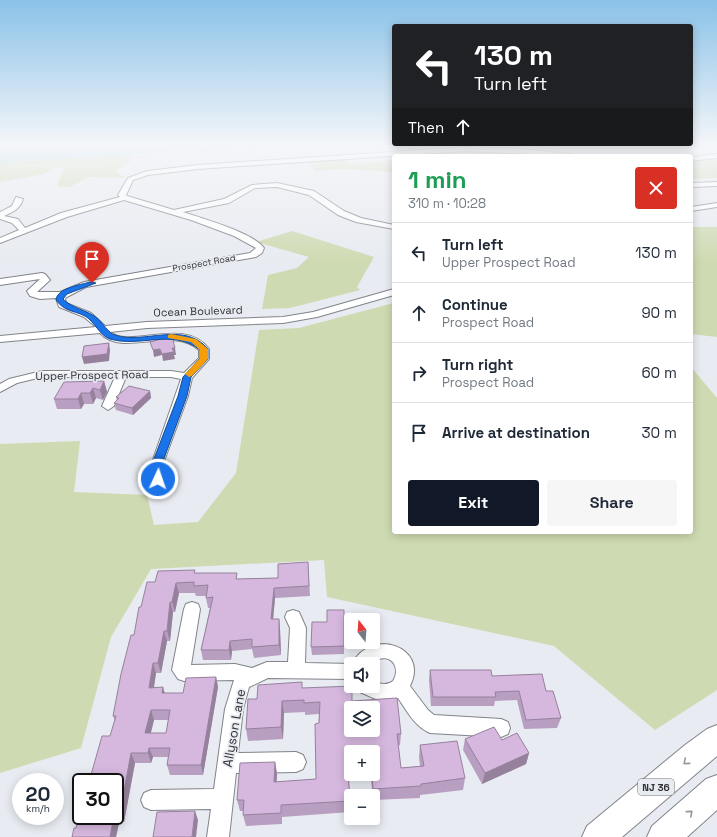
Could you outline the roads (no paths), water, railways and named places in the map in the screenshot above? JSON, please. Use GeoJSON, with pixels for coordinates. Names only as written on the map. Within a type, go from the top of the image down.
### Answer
{"type":"FeatureCollection","features":[{"type":"Feature","properties":{"kind":"highway","name":"NJ 36"},"geometry":{"type":"LineString","coordinates":[[598,837],[695,755],[717,739]]}},
{"type":"Feature","properties":{"kind":"highway"},"geometry":{"type":"LineString","coordinates":[[663,837],[717,790]]}},
{"type":"Feature","properties":{"kind":"street"},"geometry":{"type":"LineString","coordinates":[[0,241],[64,214],[124,198],[122,195],[126,185]]}},
{"type":"Feature","properties":{"kind":"street"},"geometry":{"type":"LineString","coordinates":[[174,212],[226,201],[254,186],[271,185]]}},
{"type":"Feature","properties":{"kind":"street"},"geometry":{"type":"LineString","coordinates":[[272,185],[311,193],[352,218],[392,227]]}},
{"type":"Feature","properties":{"kind":"street","name":"Prospect Road"},"geometry":{"type":"LineString","coordinates":[[62,295],[73,289],[101,281],[246,256],[259,251],[258,245],[237,234],[174,212],[124,198]]}},
{"type":"Feature","properties":{"kind":"street"},"geometry":{"type":"LineString","coordinates":[[0,216],[18,205],[19,199]]}},
{"type":"Feature","properties":{"kind":"street"},"geometry":{"type":"LineString","coordinates":[[693,209],[717,205]]}},
{"type":"Feature","properties":{"kind":"street"},"geometry":{"type":"LineString","coordinates":[[0,216],[15,221],[23,230]]}},
{"type":"Feature","properties":{"kind":"street"},"geometry":{"type":"LineString","coordinates":[[0,282],[42,276],[45,280],[34,287],[32,291],[33,294],[40,296],[62,295]]}},
{"type":"Feature","properties":{"kind":"street","name":"Ocean Boulevard"},"geometry":{"type":"LineString","coordinates":[[0,339],[160,324],[283,320],[314,315],[392,293]]}},
{"type":"Feature","properties":{"kind":"street"},"geometry":{"type":"LineString","coordinates":[[62,295],[59,300],[62,304],[95,320],[110,337],[171,336],[194,340],[202,346],[205,353],[201,363],[187,377],[182,396],[157,464],[156,471],[160,481]]}},
{"type":"Feature","properties":{"kind":"street","name":"Upper Prospect Road"},"geometry":{"type":"LineString","coordinates":[[0,388],[13,381],[42,374],[170,374],[187,377]]}},
{"type":"Feature","properties":{"kind":"street"},"geometry":{"type":"LineString","coordinates":[[108,406],[122,374]]}},
{"type":"Feature","properties":{"kind":"street"},"geometry":{"type":"LineString","coordinates":[[192,609],[181,670],[184,673],[235,672],[252,676]]}},
{"type":"Feature","properties":{"kind":"street"},"geometry":{"type":"LineString","coordinates":[[293,618],[298,628],[296,670]]}},
{"type":"Feature","properties":{"kind":"street"},"geometry":{"type":"LineString","coordinates":[[366,657],[374,652],[392,652],[400,657],[405,664],[407,672],[405,680],[400,687],[392,692],[380,692]]}},
{"type":"Feature","properties":{"kind":"street","name":"Allyson Lane"},"geometry":{"type":"LineString","coordinates":[[218,837],[234,709],[242,682],[267,670],[344,671]]}},
{"type":"Feature","properties":{"kind":"street"},"geometry":{"type":"LineString","coordinates":[[400,687],[421,716],[430,724],[501,728]]}},
{"type":"Feature","properties":{"kind":"street"},"geometry":{"type":"LineString","coordinates":[[227,763],[296,762]]}},
{"type":"Feature","properties":{"kind":"street"},"geometry":{"type":"LineString","coordinates":[[151,800],[222,799]]}}]}
